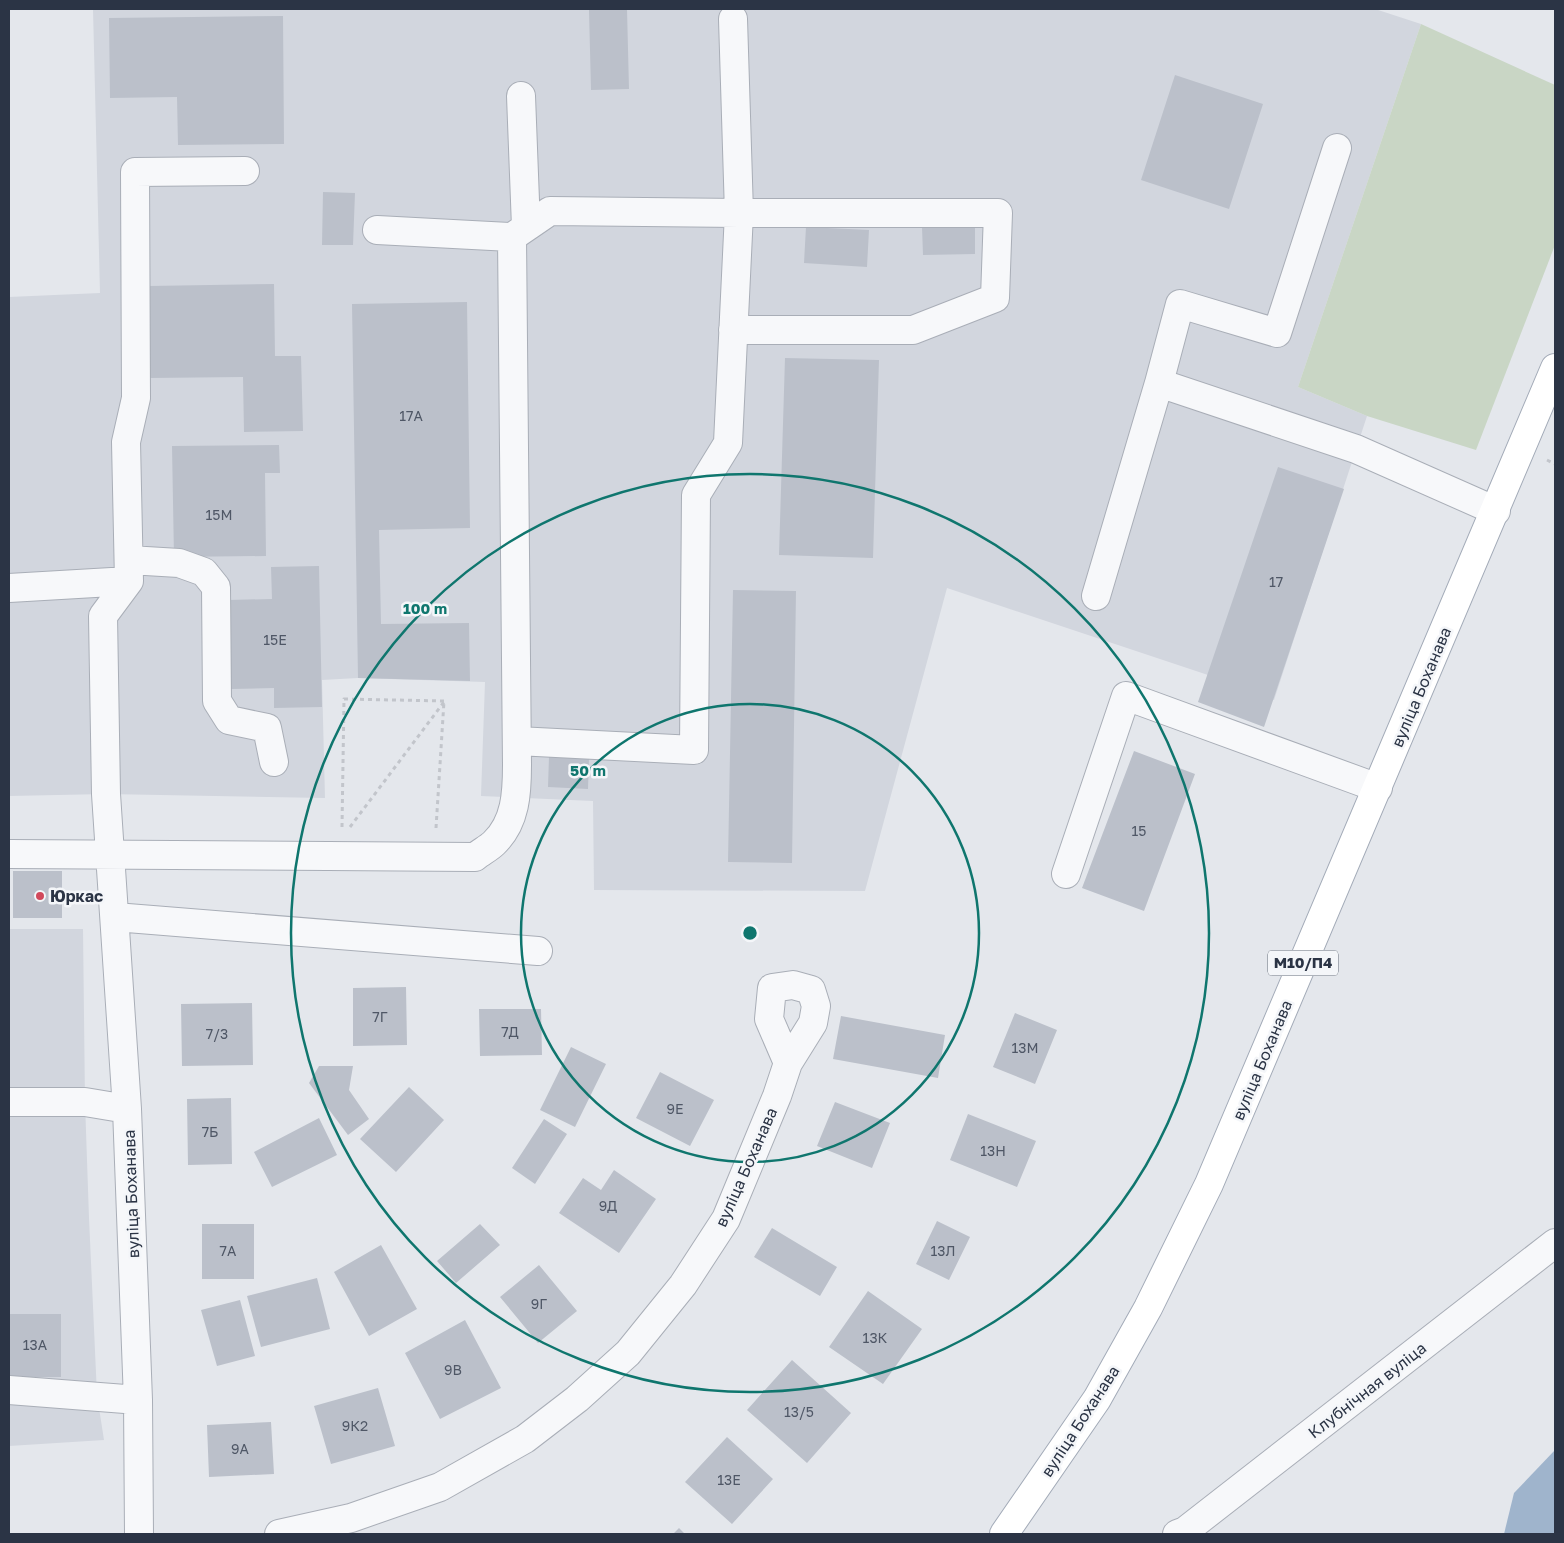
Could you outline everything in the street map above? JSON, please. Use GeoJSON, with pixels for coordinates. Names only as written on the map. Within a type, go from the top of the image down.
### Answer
{"type":"FeatureCollection","features":[{"type":"Feature","properties":{"kind":"main road","name":"вуліца Боханава"},"geometry":{"type":"LineString","coordinates":[[1004,1534],[1097,1399],[1148,1308],[1209,1184],[1555,368]]}},
{"type":"Feature","properties":{"kind":"street"},"geometry":{"type":"LineString","coordinates":[[517,741],[694,750],[696,495],[728,443],[739,214],[733,19]]}},
{"type":"Feature","properties":{"kind":"street"},"geometry":{"type":"LineString","coordinates":[[9,854],[475,856],[495,842],[510,820],[516,797],[517,741],[521,96]]}},
{"type":"Feature","properties":{"kind":"street"},"geometry":{"type":"LineString","coordinates":[[1096,596],[1159,383],[1180,304],[1276,333],[1337,148]]}},
{"type":"Feature","properties":{"kind":"street"},"geometry":{"type":"LineString","coordinates":[[129,570],[126,442],[136,398],[135,172],[245,171]]}},
{"type":"Feature","properties":{"kind":"street"},"geometry":{"type":"LineString","coordinates":[[377,230],[519,232],[550,211],[739,214],[998,214],[995,298],[913,330],[733,330]]}},
{"type":"Feature","properties":{"kind":"street"},"geometry":{"type":"LineString","coordinates":[[1159,383],[1356,449],[1496,510]]}},
{"type":"Feature","properties":{"kind":"street"},"geometry":{"type":"LineString","coordinates":[[9,588],[179,563],[204,572],[216,586],[217,701],[229,720],[266,728],[274,762]]}},
{"type":"Feature","properties":{"kind":"street","name":"вуліца Боханава"},"geometry":{"type":"LineString","coordinates":[[129,570],[103,616],[106,794],[128,1109],[138,1400],[139,1534]]}},
{"type":"Feature","properties":{"kind":"street"},"geometry":{"type":"LineString","coordinates":[[1066,874],[1126,696],[1378,788]]}},
{"type":"Feature","properties":{"kind":"street"},"geometry":{"type":"LineString","coordinates":[[115,917],[538,952]]}},
{"type":"Feature","properties":{"kind":"street","name":"вуліца Боханава"},"geometry":{"type":"LineString","coordinates":[[279,1534],[351,1518],[440,1487],[525,1439],[577,1399],[628,1353],[683,1285],[726,1219],[774,1104],[788,1063]]}},
{"type":"Feature","properties":{"kind":"street"},"geometry":{"type":"LineString","coordinates":[[9,1102],[85,1102],[128,1109]]}},
{"type":"Feature","properties":{"kind":"street","name":"Клубнічная вуліца"},"geometry":{"type":"LineString","coordinates":[[1177,1534],[1185,1531],[1555,1243]]}},
{"type":"Feature","properties":{"kind":"street"},"geometry":{"type":"LineString","coordinates":[[9,1390],[138,1400]]}},
{"type":"Feature","properties":{"kind":"path"},"geometry":{"type":"LineString","coordinates":[[342,828],[344,699],[444,701]]}},
{"type":"Feature","properties":{"kind":"path"},"geometry":{"type":"LineString","coordinates":[[348,830],[444,701]]}},
{"type":"Feature","properties":{"kind":"path"},"geometry":{"type":"LineString","coordinates":[[436,831],[444,701]]}},
{"type":"Feature","properties":{"kind":"shaded area"},"geometry":{"type":"Polygon","coordinates":[[[93,9],[1375,9],[1421,24],[1298,387],[1367,416],[1274,700],[1208,675],[947,588],[865,891],[594,890],[593,801],[481,796],[485,682],[358,678],[322,680],[325,798],[106,794],[9,796],[9,297],[100,293],[93,9]]]}},
{"type":"Feature","properties":{"kind":"shaded area"},"geometry":{"type":"Polygon","coordinates":[[[9,929],[83,929],[85,1102],[89,1218],[97,1395],[104,1440],[9,1446],[9,929]]]}},
{"type":"Feature","properties":{"kind":"green space"},"geometry":{"type":"Polygon","coordinates":[[[1421,24],[1555,85],[1555,245],[1476,450],[1367,416],[1298,387],[1421,24]]]}},
{"type":"Feature","properties":{"kind":"water"},"geometry":{"type":"Polygon","coordinates":[[[1555,1450],[1555,1534],[1504,1534],[1514,1493],[1555,1450]]]}},
{"type":"Feature","properties":{"kind":"building"},"geometry":{"type":"Polygon","coordinates":[[[627,9],[629,89],[591,90],[589,10],[627,9]]]}},
{"type":"Feature","properties":{"kind":"building"},"geometry":{"type":"Polygon","coordinates":[[[283,16],[284,144],[178,145],[177,97],[110,98],[109,18],[283,16]]]}},
{"type":"Feature","properties":{"kind":"building"},"geometry":{"type":"Polygon","coordinates":[[[1175,75],[1263,104],[1229,209],[1141,180],[1175,75]]]}},
{"type":"Feature","properties":{"kind":"building"},"geometry":{"type":"Polygon","coordinates":[[[323,192],[355,193],[353,245],[322,245],[323,192]]]}},
{"type":"Feature","properties":{"kind":"building"},"geometry":{"type":"Polygon","coordinates":[[[975,226],[975,254],[923,255],[922,227],[975,226]]]}},
{"type":"Feature","properties":{"kind":"building"},"geometry":{"type":"Polygon","coordinates":[[[806,227],[869,230],[867,267],[804,263],[806,227]]]}},
{"type":"Feature","properties":{"kind":"building"},"geometry":{"type":"Polygon","coordinates":[[[274,284],[275,356],[301,356],[303,431],[244,432],[243,377],[150,378],[149,286],[274,284]]]}},
{"type":"Feature","properties":{"kind":"building"},"geometry":{"type":"Polygon","coordinates":[[[467,302],[470,528],[379,530],[381,624],[469,623],[470,681],[358,678],[352,304],[467,302]]]}},
{"type":"Feature","properties":{"kind":"building"},"geometry":{"type":"Polygon","coordinates":[[[785,358],[879,360],[873,558],[779,555],[785,358]]]}},
{"type":"Feature","properties":{"kind":"building"},"geometry":{"type":"Polygon","coordinates":[[[279,445],[280,473],[265,473],[266,556],[174,557],[172,446],[279,445]]]}},
{"type":"Feature","properties":{"kind":"building"},"geometry":{"type":"Polygon","coordinates":[[[1278,467],[1344,489],[1264,727],[1198,702],[1278,467]]]}},
{"type":"Feature","properties":{"kind":"building"},"geometry":{"type":"Polygon","coordinates":[[[319,566],[322,707],[274,708],[274,688],[231,689],[229,600],[272,599],[271,567],[319,566]]]}},
{"type":"Feature","properties":{"kind":"building"},"geometry":{"type":"Polygon","coordinates":[[[733,590],[796,591],[792,863],[728,862],[733,590]]]}},
{"type":"Feature","properties":{"kind":"building"},"geometry":{"type":"Polygon","coordinates":[[[1134,751],[1195,774],[1144,911],[1082,888],[1134,751]]]}},
{"type":"Feature","properties":{"kind":"building"},"geometry":{"type":"Polygon","coordinates":[[[549,757],[589,758],[588,789],[548,787],[549,757]]]}},
{"type":"Feature","properties":{"kind":"building"},"geometry":{"type":"Polygon","coordinates":[[[13,871],[62,871],[62,918],[13,918],[13,871]]]}},
{"type":"Feature","properties":{"kind":"building"},"geometry":{"type":"Polygon","coordinates":[[[406,987],[407,1045],[353,1046],[353,988],[406,987]]]}},
{"type":"Feature","properties":{"kind":"building"},"geometry":{"type":"Polygon","coordinates":[[[252,1003],[253,1065],[182,1066],[181,1004],[252,1003]]]}},
{"type":"Feature","properties":{"kind":"building"},"geometry":{"type":"Polygon","coordinates":[[[479,1009],[541,1009],[542,1055],[480,1056],[479,1009]]]}},
{"type":"Feature","properties":{"kind":"building"},"geometry":{"type":"Polygon","coordinates":[[[1015,1013],[1057,1030],[1035,1084],[993,1067],[1015,1013]]]}},
{"type":"Feature","properties":{"kind":"building"},"geometry":{"type":"Polygon","coordinates":[[[841,1016],[945,1035],[938,1078],[833,1059],[841,1016]]]}},
{"type":"Feature","properties":{"kind":"building"},"geometry":{"type":"Polygon","coordinates":[[[571,1047],[606,1064],[575,1127],[540,1110],[571,1047]]]}},
{"type":"Feature","properties":{"kind":"building"},"geometry":{"type":"Polygon","coordinates":[[[319,1066],[353,1066],[349,1090],[369,1119],[348,1135],[309,1083],[319,1066]]]}},
{"type":"Feature","properties":{"kind":"building"},"geometry":{"type":"Polygon","coordinates":[[[660,1072],[714,1100],[690,1146],[636,1118],[660,1072]]]}},
{"type":"Feature","properties":{"kind":"building"},"geometry":{"type":"Polygon","coordinates":[[[409,1087],[444,1120],[396,1172],[360,1139],[409,1087]]]}},
{"type":"Feature","properties":{"kind":"building"},"geometry":{"type":"Polygon","coordinates":[[[231,1098],[232,1164],[188,1165],[187,1099],[231,1098]]]}},
{"type":"Feature","properties":{"kind":"building"},"geometry":{"type":"Polygon","coordinates":[[[835,1102],[890,1123],[872,1168],[817,1146],[835,1102]]]}},
{"type":"Feature","properties":{"kind":"building"},"geometry":{"type":"Polygon","coordinates":[[[968,1114],[1036,1141],[1017,1187],[950,1160],[968,1114]]]}},
{"type":"Feature","properties":{"kind":"building"},"geometry":{"type":"Polygon","coordinates":[[[319,1118],[337,1155],[272,1187],[254,1152],[319,1118]]]}},
{"type":"Feature","properties":{"kind":"building"},"geometry":{"type":"Polygon","coordinates":[[[544,1119],[567,1134],[535,1184],[512,1168],[544,1119]]]}},
{"type":"Feature","properties":{"kind":"building"},"geometry":{"type":"Polygon","coordinates":[[[614,1170],[656,1199],[619,1253],[559,1213],[583,1178],[601,1190],[614,1170]]]}},
{"type":"Feature","properties":{"kind":"building"},"geometry":{"type":"Polygon","coordinates":[[[937,1221],[970,1237],[949,1280],[916,1264],[937,1221]]]}},
{"type":"Feature","properties":{"kind":"building"},"geometry":{"type":"Polygon","coordinates":[[[202,1224],[254,1224],[254,1279],[202,1279],[202,1224]]]}},
{"type":"Feature","properties":{"kind":"building"},"geometry":{"type":"Polygon","coordinates":[[[480,1224],[500,1245],[456,1283],[437,1261],[480,1224]]]}},
{"type":"Feature","properties":{"kind":"building"},"geometry":{"type":"Polygon","coordinates":[[[772,1228],[837,1267],[820,1296],[754,1257],[772,1228]]]}},
{"type":"Feature","properties":{"kind":"building"},"geometry":{"type":"Polygon","coordinates":[[[381,1245],[417,1309],[369,1336],[334,1272],[381,1245]]]}},
{"type":"Feature","properties":{"kind":"building"},"geometry":{"type":"Polygon","coordinates":[[[539,1265],[577,1311],[538,1343],[500,1297],[539,1265]]]}},
{"type":"Feature","properties":{"kind":"building"},"geometry":{"type":"Polygon","coordinates":[[[317,1278],[330,1329],[261,1347],[247,1296],[317,1278]]]}},
{"type":"Feature","properties":{"kind":"building"},"geometry":{"type":"Polygon","coordinates":[[[868,1291],[922,1329],[883,1384],[829,1347],[868,1291]]]}},
{"type":"Feature","properties":{"kind":"building"},"geometry":{"type":"Polygon","coordinates":[[[240,1300],[255,1356],[217,1366],[201,1310],[240,1300]]]}},
{"type":"Feature","properties":{"kind":"building"},"geometry":{"type":"Polygon","coordinates":[[[9,1314],[61,1314],[61,1377],[9,1377],[9,1314]]]}},
{"type":"Feature","properties":{"kind":"building"},"geometry":{"type":"Polygon","coordinates":[[[465,1320],[501,1388],[440,1419],[405,1353],[465,1320]]]}},
{"type":"Feature","properties":{"kind":"building"},"geometry":{"type":"Polygon","coordinates":[[[792,1360],[851,1413],[807,1463],[747,1410],[792,1360]]]}},
{"type":"Feature","properties":{"kind":"building"},"geometry":{"type":"Polygon","coordinates":[[[378,1388],[395,1446],[331,1464],[314,1406],[378,1388]]]}},
{"type":"Feature","properties":{"kind":"building"},"geometry":{"type":"Polygon","coordinates":[[[271,1422],[274,1474],[209,1477],[207,1425],[271,1422]]]}},
{"type":"Feature","properties":{"kind":"building"},"geometry":{"type":"Polygon","coordinates":[[[727,1437],[773,1479],[732,1524],[685,1482],[727,1437]]]}},
{"type":"Feature","properties":{"kind":"building"},"geometry":{"type":"Polygon","coordinates":[[[679,1528],[685,1534],[673,1534],[679,1528]]]}},
{"type":"Feature","properties":{"kind":"place","name":"Юркас"},"geometry":{"type":"Point","coordinates":[40,896]}}]}
